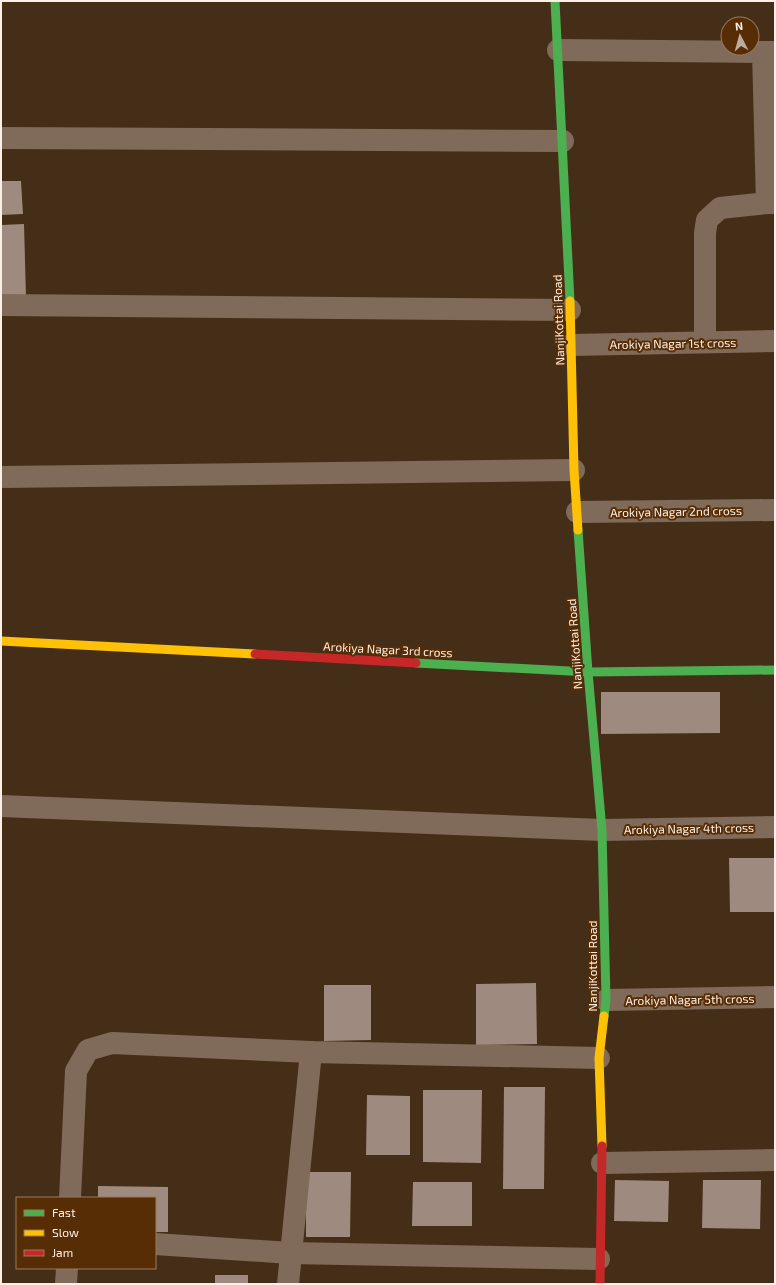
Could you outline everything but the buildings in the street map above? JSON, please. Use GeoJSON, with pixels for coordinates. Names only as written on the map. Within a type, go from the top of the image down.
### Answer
{"type":"FeatureCollection","features":[{"type":"Feature","properties":{"kind":"main road","name":"NanjiKottai Road"},"geometry":{"type":"LineString","coordinates":[[555,1],[563,141],[570,310],[574,470],[588,672],[602,830],[606,1000],[599,1058],[602,1164],[599,1259],[600,1284]]}},
{"type":"Feature","properties":{"kind":"main road","name":"Arokiya Nagar 3rd cross"},"geometry":{"type":"LineString","coordinates":[[1,641],[588,672],[775,670]]}},
{"type":"Feature","properties":{"kind":"street"},"geometry":{"type":"LineString","coordinates":[[558,50],[769,52],[771,203],[720,208],[707,220],[705,233],[705,342]]}},
{"type":"Feature","properties":{"kind":"street"},"geometry":{"type":"LineString","coordinates":[[1,138],[563,141]]}},
{"type":"Feature","properties":{"kind":"street"},"geometry":{"type":"LineString","coordinates":[[1,305],[570,310]]}},
{"type":"Feature","properties":{"kind":"street","name":"Arokiya Nagar 1st cross"},"geometry":{"type":"LineString","coordinates":[[570,346],[775,341]]}},
{"type":"Feature","properties":{"kind":"street"},"geometry":{"type":"LineString","coordinates":[[1,477],[574,470]]}},
{"type":"Feature","properties":{"kind":"street","name":"Arokiya Nagar 2nd cross"},"geometry":{"type":"LineString","coordinates":[[577,512],[775,510]]}},
{"type":"Feature","properties":{"kind":"street","name":"Arokiya Nagar 4th cross"},"geometry":{"type":"LineString","coordinates":[[1,806],[602,830],[775,827]]}},
{"type":"Feature","properties":{"kind":"street","name":"Arokiya Nagar 5th cross"},"geometry":{"type":"LineString","coordinates":[[606,1000],[775,997]]}},
{"type":"Feature","properties":{"kind":"street"},"geometry":{"type":"LineString","coordinates":[[70,1197],[76,1071],[88,1050],[112,1043],[311,1052],[599,1058]]}},
{"type":"Feature","properties":{"kind":"street"},"geometry":{"type":"LineString","coordinates":[[288,1284],[311,1052]]}},
{"type":"Feature","properties":{"kind":"street"},"geometry":{"type":"LineString","coordinates":[[602,1164],[775,1160]]}},
{"type":"Feature","properties":{"kind":"street"},"geometry":{"type":"LineString","coordinates":[[156,1244],[290,1253],[599,1259]]}},
{"type":"Feature","properties":{"kind":"street"},"geometry":{"type":"LineString","coordinates":[[66,1284],[67,1269]]}},
{"type":"Feature","properties":{"kind":"traffic: fast"},"geometry":{"type":"LineString","coordinates":[[555,1],[570,301]]}},
{"type":"Feature","properties":{"kind":"traffic: fast"},"geometry":{"type":"LineString","coordinates":[[578,530],[588,672],[602,830],[606,1000],[604,1016]]}},
{"type":"Feature","properties":{"kind":"traffic: fast"},"geometry":{"type":"LineString","coordinates":[[416,663],[588,672],[775,670]]}},
{"type":"Feature","properties":{"kind":"traffic: slow"},"geometry":{"type":"LineString","coordinates":[[570,301],[574,470],[578,530]]}},
{"type":"Feature","properties":{"kind":"traffic: slow"},"geometry":{"type":"LineString","coordinates":[[1,641],[255,654]]}},
{"type":"Feature","properties":{"kind":"traffic: slow"},"geometry":{"type":"LineString","coordinates":[[602,1146],[599,1058],[604,1016]]}},
{"type":"Feature","properties":{"kind":"traffic: jam"},"geometry":{"type":"LineString","coordinates":[[255,654],[416,663]]}},
{"type":"Feature","properties":{"kind":"traffic: jam"},"geometry":{"type":"LineString","coordinates":[[600,1284],[602,1146]]}}]}
